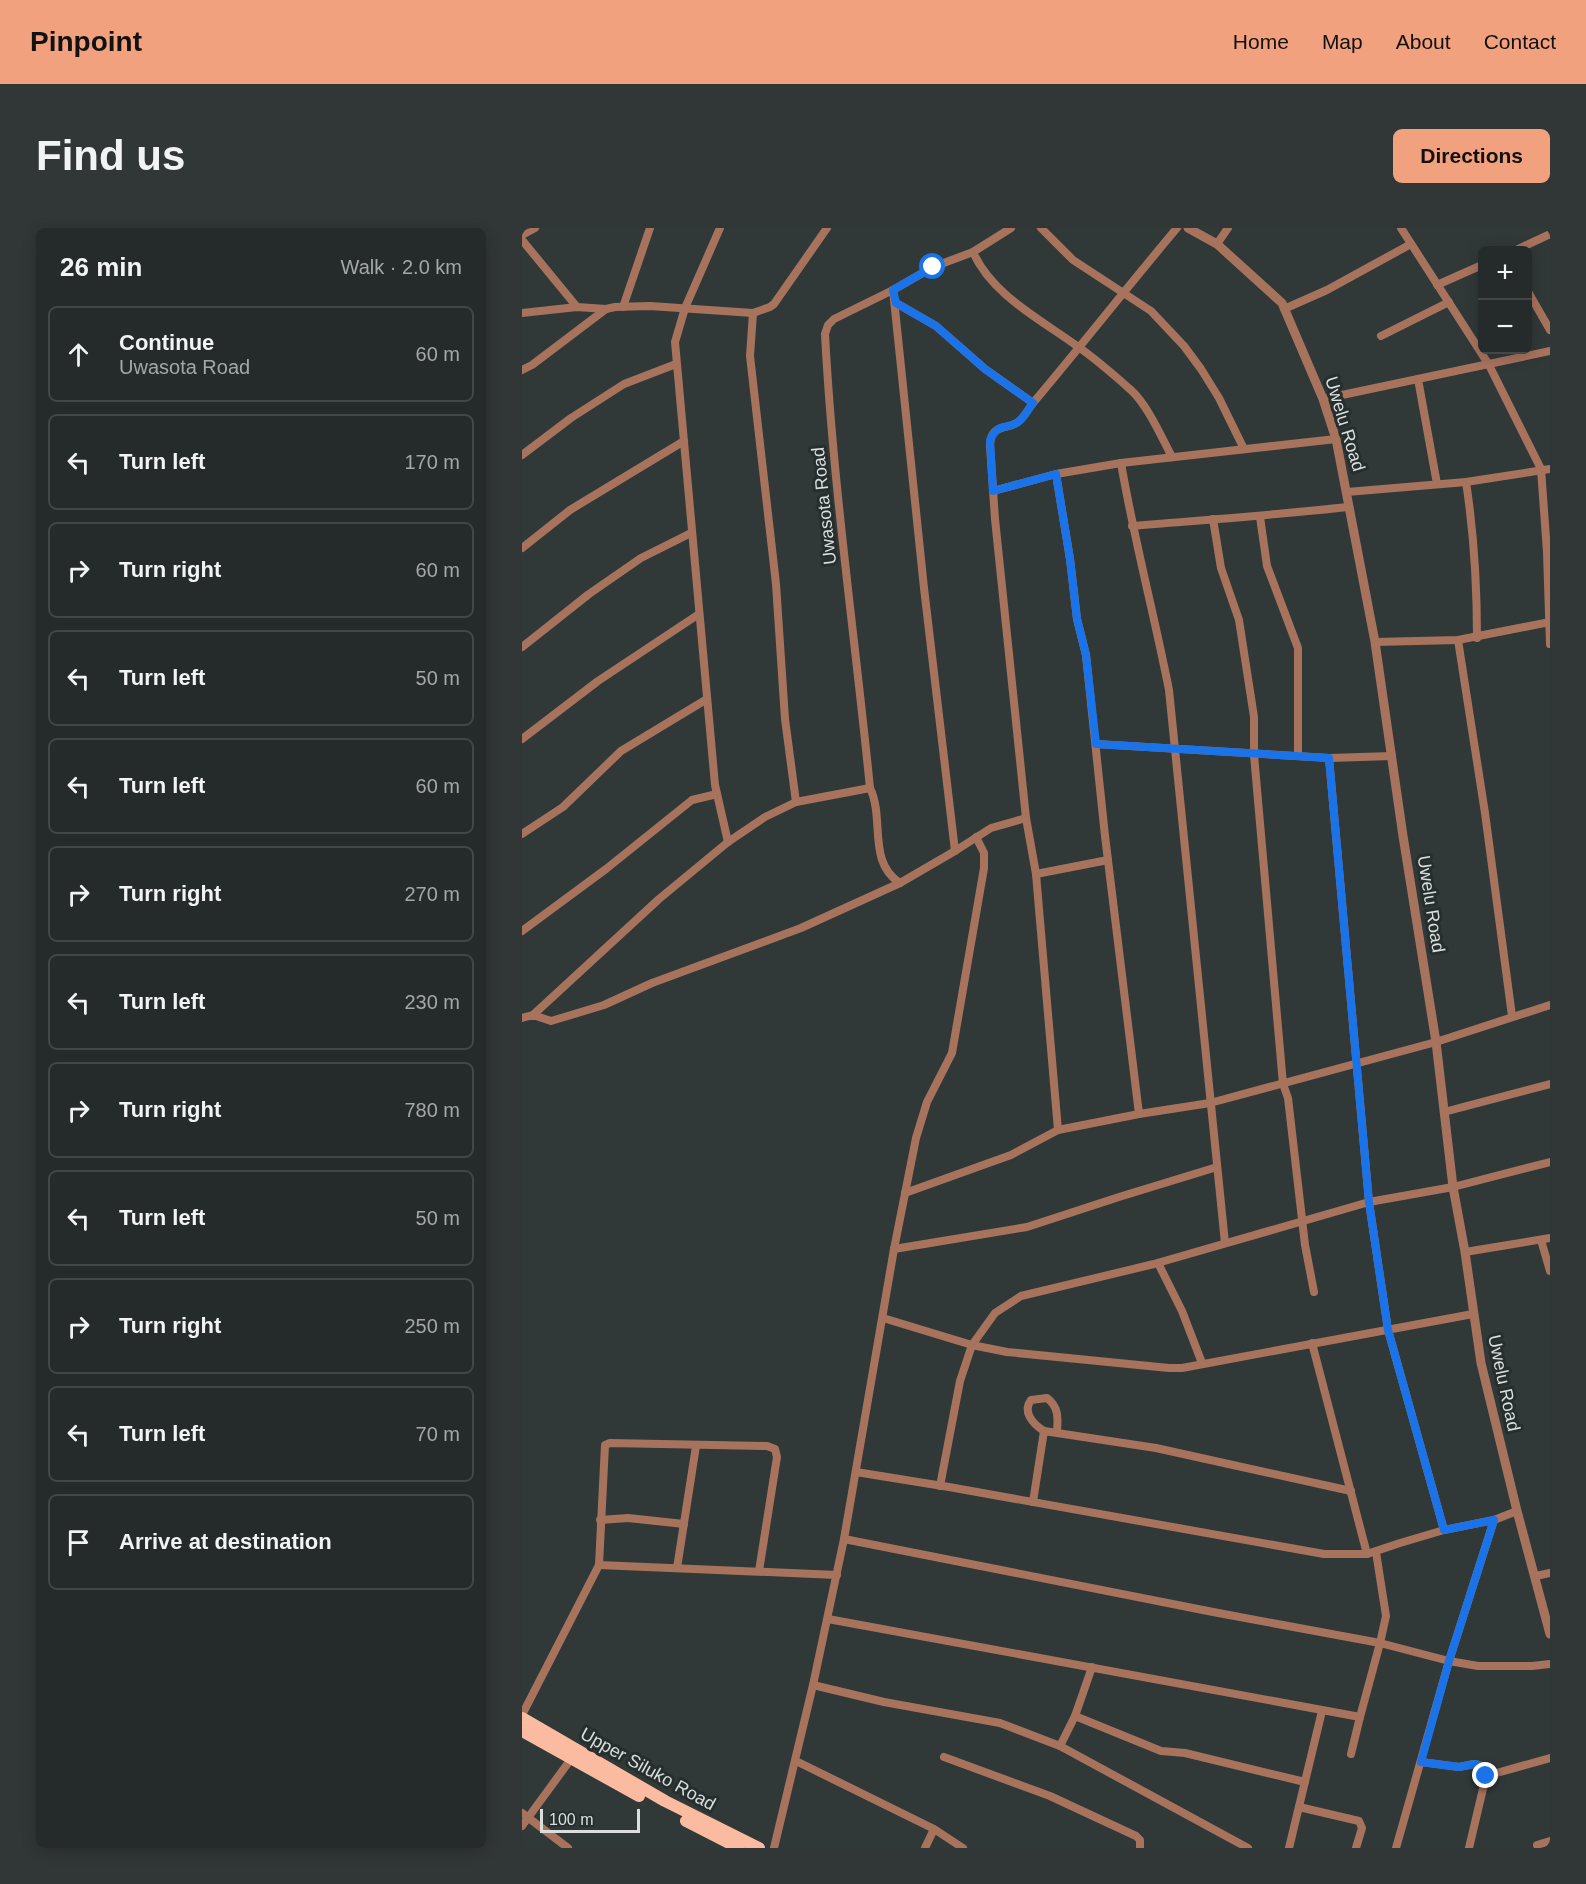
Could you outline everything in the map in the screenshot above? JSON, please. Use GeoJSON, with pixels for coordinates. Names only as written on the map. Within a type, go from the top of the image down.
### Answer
{"type":"FeatureCollection","features":[{"type":"Feature","properties":{"kind":"main road","name":"Upper Siluko Road"},"geometry":{"type":"LineString","coordinates":[[522,1717],[665,1801],[759,1848]]}},
{"type":"Feature","properties":{"kind":"main road","name":"Upper Siluko Road"},"geometry":{"type":"LineString","coordinates":[[522,1731],[738,1848]]}},
{"type":"Feature","properties":{"kind":"street"},"geometry":{"type":"LineString","coordinates":[[535,228],[522,238],[577,307]]}},
{"type":"Feature","properties":{"kind":"street"},"geometry":{"type":"LineString","coordinates":[[624,307],[650,228]]}},
{"type":"Feature","properties":{"kind":"street"},"geometry":{"type":"LineString","coordinates":[[720,228],[685,308],[675,342],[717,794],[728,842]]}},
{"type":"Feature","properties":{"kind":"street"},"geometry":{"type":"LineString","coordinates":[[522,313],[577,307],[606,309],[624,307],[685,308],[753,313],[774,304],[827,228]]}},
{"type":"Feature","properties":{"kind":"street"},"geometry":{"type":"LineString","coordinates":[[1041,228],[1073,260],[1151,310],[1184,346],[1201,369],[1219,398],[1244,448]]}},
{"type":"Feature","properties":{"kind":"street"},"geometry":{"type":"LineString","coordinates":[[1058,1130],[1036,874],[1026,818],[993,491],[990,440],[1000,428],[1018,423],[1177,228]]}},
{"type":"Feature","properties":{"kind":"street","name":"Uwelu Road"},"geometry":{"type":"LineString","coordinates":[[1188,228],[1217,244],[1276,296],[1284,309],[1323,399],[1336,439],[1375,642],[1436,1042],[1453,1186],[1481,1363],[1550,1634]]}},
{"type":"Feature","properties":{"kind":"street"},"geometry":{"type":"LineString","coordinates":[[1217,244],[1228,228]]}},
{"type":"Feature","properties":{"kind":"street"},"geometry":{"type":"LineString","coordinates":[[1401,228],[1489,365],[1546,469],[1550,644]]}},
{"type":"Feature","properties":{"kind":"street","name":"Uwasota Road"},"geometry":{"type":"LineString","coordinates":[[900,883],[891,877],[882,861],[878,841],[876,799],[870,788],[855,641],[841,535],[828,397],[825,334],[828,325],[834,319],[933,267],[973,252],[1005,229]]}},
{"type":"Feature","properties":{"kind":"street"},"geometry":{"type":"LineString","coordinates":[[1524,246],[1550,234]]}},
{"type":"Feature","properties":{"kind":"street"},"geometry":{"type":"LineString","coordinates":[[1284,309],[1327,290],[1411,244]]}},
{"type":"Feature","properties":{"kind":"street"},"geometry":{"type":"LineString","coordinates":[[973,252],[991,282],[1027,311],[1080,348],[1133,392],[1155,425],[1172,457]]}},
{"type":"Feature","properties":{"kind":"street"},"geometry":{"type":"LineString","coordinates":[[1437,285],[1478,267]]}},
{"type":"Feature","properties":{"kind":"street"},"geometry":{"type":"LineString","coordinates":[[893,290],[924,588],[955,851]]}},
{"type":"Feature","properties":{"kind":"street"},"geometry":{"type":"LineString","coordinates":[[1532,299],[1550,330]]}},
{"type":"Feature","properties":{"kind":"street"},"geometry":{"type":"LineString","coordinates":[[1381,336],[1449,302]]}},
{"type":"Feature","properties":{"kind":"street"},"geometry":{"type":"LineString","coordinates":[[896,303],[936,326],[985,369],[1033,403]]}},
{"type":"Feature","properties":{"kind":"street"},"geometry":{"type":"LineString","coordinates":[[522,370],[606,309]]}},
{"type":"Feature","properties":{"kind":"street"},"geometry":{"type":"LineString","coordinates":[[753,313],[750,356],[776,584],[785,720],[795,802]]}},
{"type":"Feature","properties":{"kind":"street"},"geometry":{"type":"LineString","coordinates":[[1323,399],[1550,351]]}},
{"type":"Feature","properties":{"kind":"street"},"geometry":{"type":"LineString","coordinates":[[522,455],[571,418],[624,384],[676,364]]}},
{"type":"Feature","properties":{"kind":"street"},"geometry":{"type":"LineString","coordinates":[[1418,380],[1437,484]]}},
{"type":"Feature","properties":{"kind":"street"},"geometry":{"type":"LineString","coordinates":[[993,491],[1056,474],[1121,463],[1336,439]]}},
{"type":"Feature","properties":{"kind":"street"},"geometry":{"type":"LineString","coordinates":[[522,548],[570,510],[684,441]]}},
{"type":"Feature","properties":{"kind":"street"},"geometry":{"type":"LineString","coordinates":[[1121,463],[1132,526],[1152,606],[1169,690],[1226,1243]]}},
{"type":"Feature","properties":{"kind":"street"},"geometry":{"type":"LineString","coordinates":[[1347,492],[1466,482],[1546,469]]}},
{"type":"Feature","properties":{"kind":"street"},"geometry":{"type":"LineString","coordinates":[[1056,474],[1077,619],[1086,655],[1139,1114]]}},
{"type":"Feature","properties":{"kind":"street"},"geometry":{"type":"LineString","coordinates":[[1466,482],[1473,524],[1477,579],[1477,638]]}},
{"type":"Feature","properties":{"kind":"street"},"geometry":{"type":"LineString","coordinates":[[1132,526],[1260,517],[1348,507]]}},
{"type":"Feature","properties":{"kind":"street"},"geometry":{"type":"LineString","coordinates":[[1260,517],[1267,566],[1298,648],[1298,756]]}},
{"type":"Feature","properties":{"kind":"street"},"geometry":{"type":"LineString","coordinates":[[1214,519],[1221,568],[1239,620],[1254,717],[1254,754],[1283,1084],[1288,1098],[1302,1221],[1314,1292]]}},
{"type":"Feature","properties":{"kind":"street"},"geometry":{"type":"LineString","coordinates":[[522,647],[641,558],[691,533]]}},
{"type":"Feature","properties":{"kind":"street"},"geometry":{"type":"LineString","coordinates":[[522,739],[598,681],[699,614]]}},
{"type":"Feature","properties":{"kind":"street"},"geometry":{"type":"LineString","coordinates":[[1375,642],[1477,638],[1549,622]]}},
{"type":"Feature","properties":{"kind":"street"},"geometry":{"type":"LineString","coordinates":[[1458,640],[1485,813],[1512,1016]]}},
{"type":"Feature","properties":{"kind":"street"},"geometry":{"type":"LineString","coordinates":[[522,834],[563,807],[621,751],[707,699]]}},
{"type":"Feature","properties":{"kind":"street"},"geometry":{"type":"LineString","coordinates":[[1096,744],[1329,758],[1392,756]]}},
{"type":"Feature","properties":{"kind":"street"},"geometry":{"type":"LineString","coordinates":[[1329,758],[1369,1202],[1388,1330],[1444,1530]]}},
{"type":"Feature","properties":{"kind":"street"},"geometry":{"type":"LineString","coordinates":[[522,1018],[533,1015],[658,899],[728,842],[765,817],[795,802],[870,788]]}},
{"type":"Feature","properties":{"kind":"street"},"geometry":{"type":"LineString","coordinates":[[522,931],[606,869],[692,800],[717,794]]}},
{"type":"Feature","properties":{"kind":"street"},"geometry":{"type":"LineString","coordinates":[[533,1015],[551,1021],[604,1005],[652,983],[801,928],[900,883],[990,828],[1026,818]]}},
{"type":"Feature","properties":{"kind":"street"},"geometry":{"type":"LineString","coordinates":[[774,1848],[796,1761],[837,1575],[894,1249],[916,1138],[927,1102],[952,1053],[984,868],[984,853],[976,837]]}},
{"type":"Feature","properties":{"kind":"street"},"geometry":{"type":"LineString","coordinates":[[1036,874],[1108,860]]}},
{"type":"Feature","properties":{"kind":"street"},"geometry":{"type":"LineString","coordinates":[[905,1193],[1011,1155],[1058,1130],[1210,1103],[1357,1065],[1550,1005]]}},
{"type":"Feature","properties":{"kind":"street"},"geometry":{"type":"LineString","coordinates":[[1444,1112],[1550,1084]]}},
{"type":"Feature","properties":{"kind":"street"},"geometry":{"type":"LineString","coordinates":[[940,1486],[960,1381],[972,1345],[994,1313],[1021,1296],[1158,1263],[1369,1202],[1453,1186],[1550,1162]]}},
{"type":"Feature","properties":{"kind":"street"},"geometry":{"type":"LineString","coordinates":[[894,1249],[1027,1227],[1217,1167]]}},
{"type":"Feature","properties":{"kind":"street"},"geometry":{"type":"LineString","coordinates":[[1465,1252],[1550,1238]]}},
{"type":"Feature","properties":{"kind":"street"},"geometry":{"type":"LineString","coordinates":[[1541,1240],[1550,1271]]}},
{"type":"Feature","properties":{"kind":"street"},"geometry":{"type":"LineString","coordinates":[[1158,1263],[1182,1311],[1202,1363]]}},
{"type":"Feature","properties":{"kind":"street"},"geometry":{"type":"LineString","coordinates":[[883,1318],[972,1345],[1007,1352],[1182,1368],[1473,1314]]}},
{"type":"Feature","properties":{"kind":"street"},"geometry":{"type":"LineString","coordinates":[[1312,1343],[1367,1554]]}},
{"type":"Feature","properties":{"kind":"street"},"geometry":{"type":"LineString","coordinates":[[1057,1432],[1056,1409],[1053,1403],[1047,1398],[1031,1400],[1027,1405],[1028,1412],[1032,1421],[1044,1431],[1156,1448],[1351,1491]]}},
{"type":"Feature","properties":{"kind":"street"},"geometry":{"type":"LineString","coordinates":[[1033,1502],[1044,1431]]}},
{"type":"Feature","properties":{"kind":"street"},"geometry":{"type":"LineString","coordinates":[[522,1717],[598,1565],[605,1445],[610,1443],[767,1446],[775,1449],[777,1457],[759,1572]]}},
{"type":"Feature","properties":{"kind":"street"},"geometry":{"type":"LineString","coordinates":[[677,1568],[696,1446]]}},
{"type":"Feature","properties":{"kind":"street"},"geometry":{"type":"LineString","coordinates":[[856,1472],[1324,1554],[1376,1552],[1444,1530],[1494,1520],[1517,1511]]}},
{"type":"Feature","properties":{"kind":"street"},"geometry":{"type":"LineString","coordinates":[[600,1520],[628,1518],[684,1524]]}},
{"type":"Feature","properties":{"kind":"street"},"geometry":{"type":"LineString","coordinates":[[1396,1848],[1449,1661],[1494,1520]]}},
{"type":"Feature","properties":{"kind":"street"},"geometry":{"type":"LineString","coordinates":[[844,1539],[1380,1643],[1449,1661],[1478,1666],[1550,1664]]}},
{"type":"Feature","properties":{"kind":"street"},"geometry":{"type":"LineString","coordinates":[[1352,1754],[1359,1716],[1386,1616],[1376,1552]]}},
{"type":"Feature","properties":{"kind":"street"},"geometry":{"type":"LineString","coordinates":[[598,1565],[837,1575]]}},
{"type":"Feature","properties":{"kind":"street"},"geometry":{"type":"LineString","coordinates":[[1536,1576],[1550,1573]]}},
{"type":"Feature","properties":{"kind":"street"},"geometry":{"type":"LineString","coordinates":[[828,1619],[1359,1716]]}},
{"type":"Feature","properties":{"kind":"street"},"geometry":{"type":"LineString","coordinates":[[1060,1746],[1075,1716],[1092,1667]]}},
{"type":"Feature","properties":{"kind":"street"},"geometry":{"type":"LineString","coordinates":[[813,1685],[884,1702],[1000,1723],[1060,1746],[1248,1848]]}},
{"type":"Feature","properties":{"kind":"street"},"geometry":{"type":"LineString","coordinates":[[1289,1848],[1322,1711]]}},
{"type":"Feature","properties":{"kind":"street"},"geometry":{"type":"LineString","coordinates":[[1075,1716],[1161,1751],[1185,1753],[1305,1782]]}},
{"type":"Feature","properties":{"kind":"street"},"geometry":{"type":"LineString","coordinates":[[944,1756],[1050,1796],[1136,1836],[1140,1840],[1140,1848]]}},
{"type":"Feature","properties":{"kind":"street"},"geometry":{"type":"LineString","coordinates":[[1486,1776],[1550,1758]]}},
{"type":"Feature","properties":{"kind":"street"},"geometry":{"type":"LineString","coordinates":[[522,1826],[526,1815],[571,1759]]}},
{"type":"Feature","properties":{"kind":"street"},"geometry":{"type":"LineString","coordinates":[[796,1761],[934,1829],[963,1848]]}},
{"type":"Feature","properties":{"kind":"street"},"geometry":{"type":"LineString","coordinates":[[1421,1762],[1459,1767],[1479,1765],[1486,1776],[1469,1848]]}},
{"type":"Feature","properties":{"kind":"street"},"geometry":{"type":"LineString","coordinates":[[1299,1807],[1359,1821],[1362,1828],[1356,1848]]}},
{"type":"Feature","properties":{"kind":"street"},"geometry":{"type":"LineString","coordinates":[[526,1815],[568,1848]]}},
{"type":"Feature","properties":{"kind":"street"},"geometry":{"type":"LineString","coordinates":[[925,1848],[934,1829]]}},
{"type":"Feature","properties":{"kind":"street"},"geometry":{"type":"LineString","coordinates":[[945,1848],[954,1841]]}},
{"type":"Feature","properties":{"kind":"street"},"geometry":{"type":"LineString","coordinates":[[1537,1845],[1550,1841]]}},
{"type":"Feature","properties":{"kind":"route"},"geometry":{"type":"LineString","coordinates":[[933,267],[893,290],[896,303],[936,326],[985,369],[1033,403],[1018,423],[1000,428],[990,440],[993,491],[1056,474],[1077,619],[1086,655],[1096,744],[1329,758],[1369,1202],[1388,1330],[1444,1530],[1494,1520],[1449,1661],[1421,1762],[1459,1767],[1479,1765],[1486,1776]]}}]}
